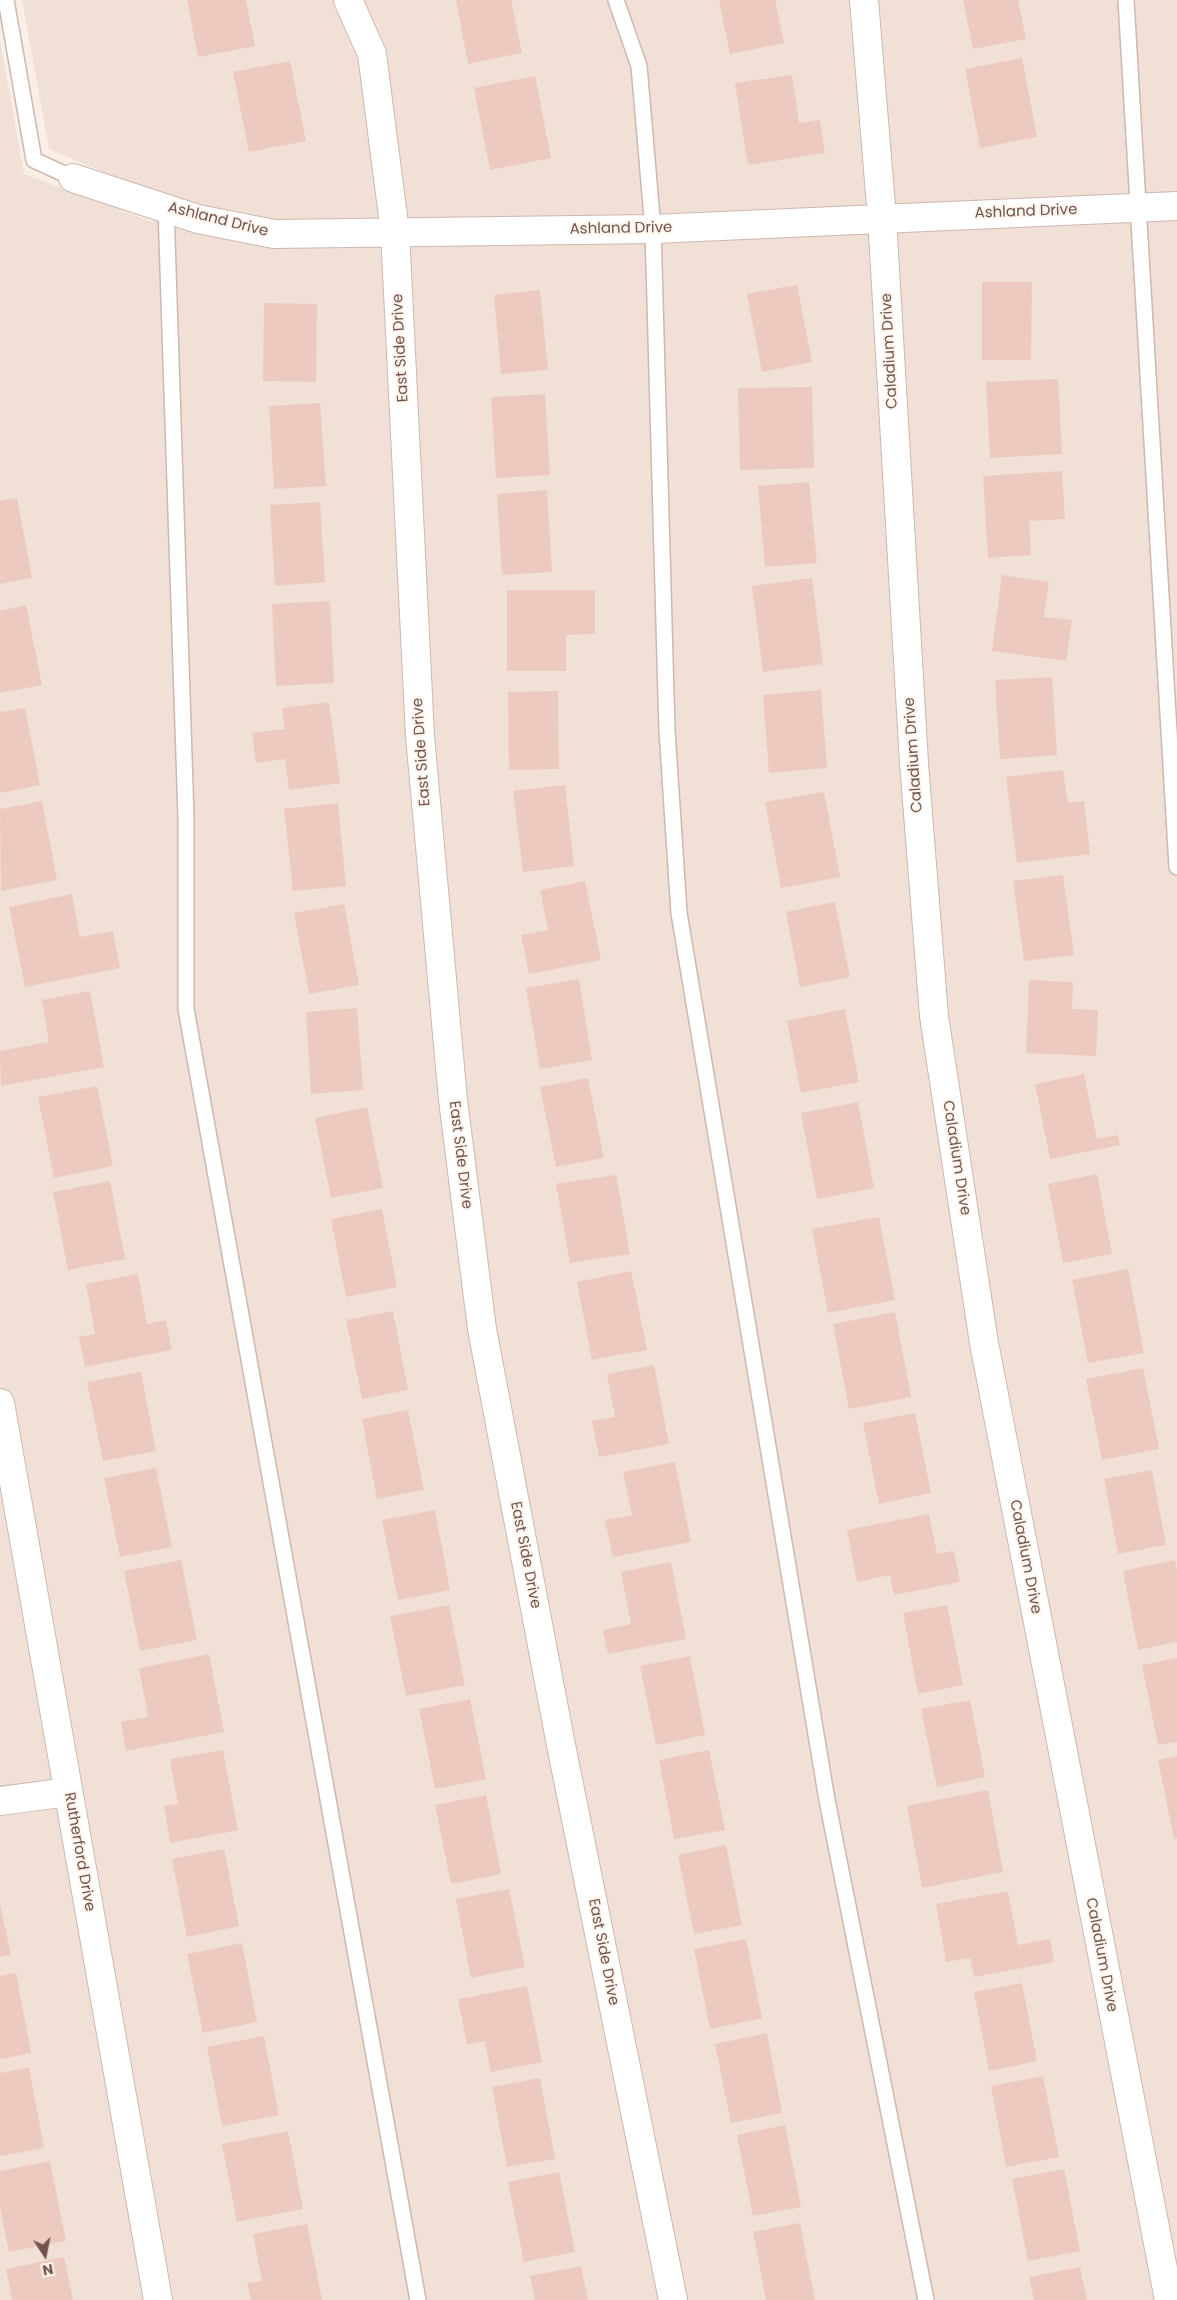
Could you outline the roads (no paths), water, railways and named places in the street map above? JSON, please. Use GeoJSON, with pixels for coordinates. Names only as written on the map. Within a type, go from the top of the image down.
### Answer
{"type":"FeatureCollection","features":[{"type":"Feature","properties":{"kind":"street","name":"East Side Drive"},"geometry":{"type":"LineString","coordinates":[[348,0],[372,54],[395,232],[420,736],[453,1100],[482,1329],[560,1740],[673,2300]]}},
{"type":"Feature","properties":{"kind":"street","name":"Caladium Drive"},"geometry":{"type":"LineString","coordinates":[[864,0],[882,218],[914,763],[934,1016],[984,1342],[1169,2300]]}},
{"type":"Feature","properties":{"kind":"street","name":"Ashland Drive"},"geometry":{"type":"LineString","coordinates":[[72,178],[198,219],[274,234],[653,229],[1177,206]]}},
{"type":"Feature","properties":{"kind":"street","name":"Rutherford Drive"},"geometry":{"type":"LineString","coordinates":[[0,1403],[158,2300]]}},
{"type":"Feature","properties":{"kind":"street"},"geometry":{"type":"LineString","coordinates":[[0,1802],[68,1792]]}},
{"type":"Feature","properties":{"kind":"lane"},"geometry":{"type":"LineString","coordinates":[[6,0],[34,160],[72,178]]}},
{"type":"Feature","properties":{"kind":"lane"},"geometry":{"type":"LineString","coordinates":[[616,0],[639,66],[653,229],[667,731],[679,914],[827,1800],[926,2300]]}},
{"type":"Feature","properties":{"kind":"lane"},"geometry":{"type":"LineString","coordinates":[[1126,0],[1140,207],[1177,867]]}},
{"type":"Feature","properties":{"kind":"lane"},"geometry":{"type":"LineString","coordinates":[[166,208],[186,817],[186,1009],[418,2300]]}}]}
